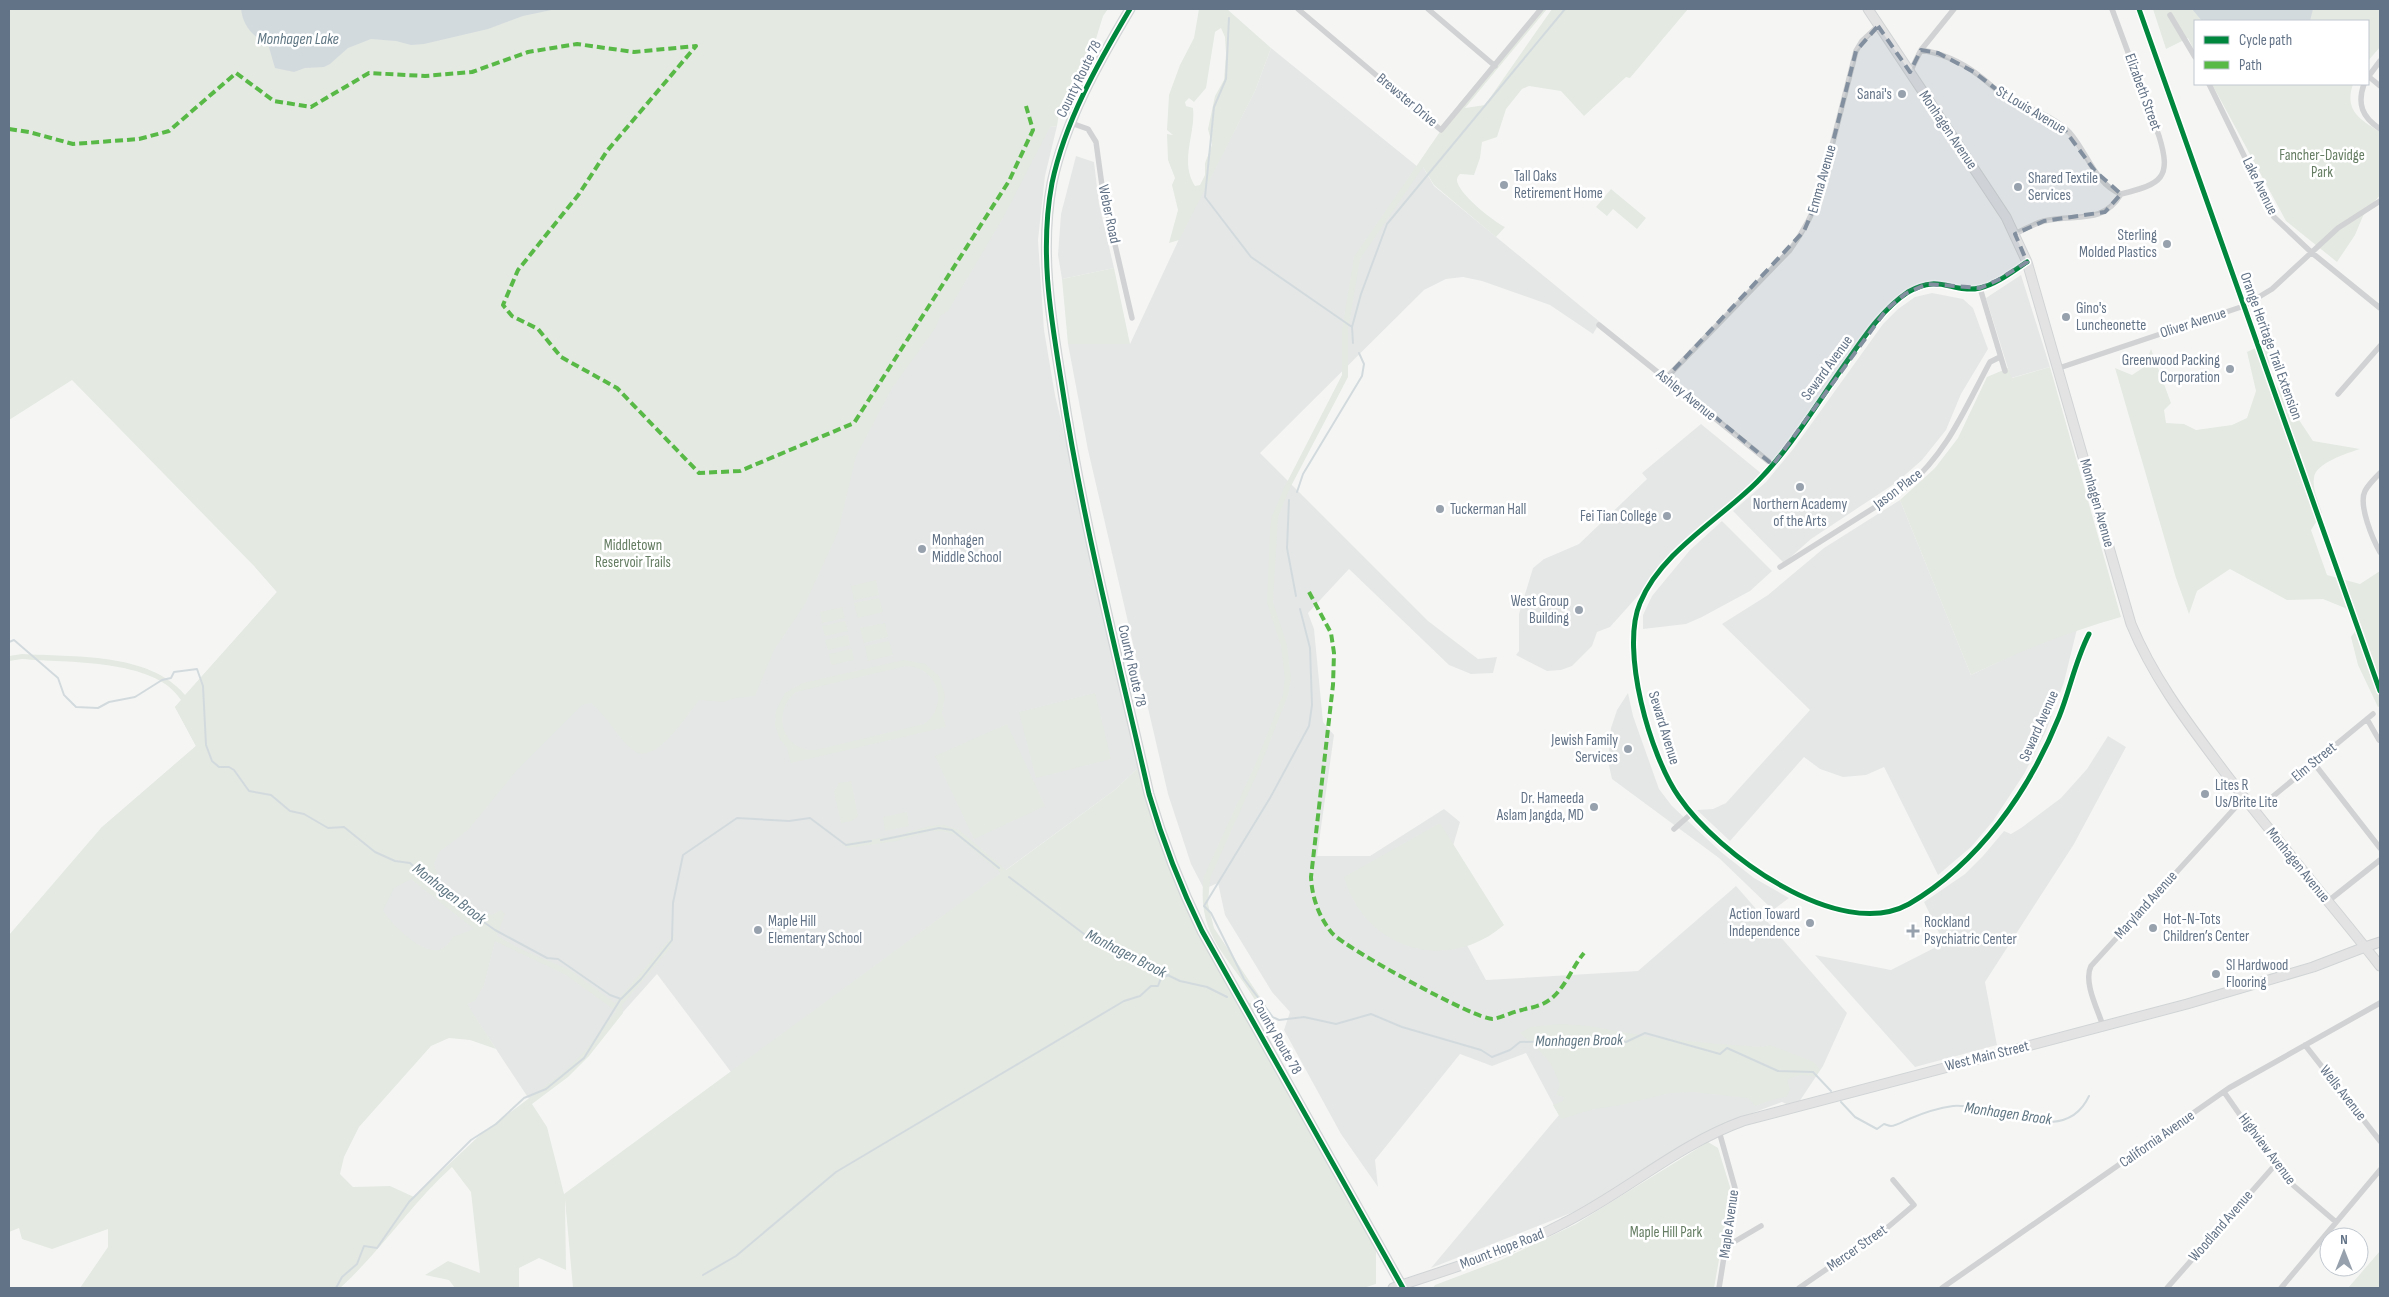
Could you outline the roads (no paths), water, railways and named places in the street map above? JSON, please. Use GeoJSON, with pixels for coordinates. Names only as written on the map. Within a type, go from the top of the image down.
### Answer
{"type":"FeatureCollection","features":[{"type":"Feature","properties":{"kind":"street","name":"County Route 78"},"geometry":{"type":"LineString","coordinates":[[1130,9],[1110,43],[1071,123],[1052,183],[1046,220],[1045,261],[1049,302],[1084,515],[1154,810],[1177,878],[1202,931],[1399,1287]]}},
{"type":"Feature","properties":{"kind":"street","name":"Brewster Drive"},"geometry":{"type":"LineString","coordinates":[[1298,9],[1442,130],[1541,9]]}},
{"type":"Feature","properties":{"kind":"street"},"geometry":{"type":"LineString","coordinates":[[1428,9],[1495,66]]}},
{"type":"Feature","properties":{"kind":"street","name":"Monhagen Avenue"},"geometry":{"type":"LineString","coordinates":[[1868,9],[2015,234],[2027,262],[2131,624],[2140,645],[2162,685],[2254,812],[2380,966]]}},
{"type":"Feature","properties":{"kind":"street"},"geometry":{"type":"LineString","coordinates":[[1910,72],[1921,50],[1954,9]]}},
{"type":"Feature","properties":{"kind":"street","name":"Elizabeth Street"},"geometry":{"type":"LineString","coordinates":[[2112,9],[2165,155],[2166,165],[2162,176],[2140,189],[2121,194]]}},
{"type":"Feature","properties":{"kind":"street"},"geometry":{"type":"LineString","coordinates":[[2170,15],[2194,55]]}},
{"type":"Feature","properties":{"kind":"street","name":"Emma Avenue"},"geometry":{"type":"LineString","coordinates":[[1667,377],[1790,250],[1804,230],[1814,211],[1820,193],[1856,51],[1862,41],[1878,26]]}},
{"type":"Feature","properties":{"kind":"street","name":"St Louis Avenue"},"geometry":{"type":"LineString","coordinates":[[1921,50],[1938,52],[1974,72],[2005,96],[2061,125],[2072,135],[2095,171],[2113,191],[2121,194]]}},
{"type":"Feature","properties":{"kind":"street"},"geometry":{"type":"LineString","coordinates":[[2369,75],[2380,61]]}},
{"type":"Feature","properties":{"kind":"street"},"geometry":{"type":"LineString","coordinates":[[2369,77],[2380,86]]}},
{"type":"Feature","properties":{"kind":"street","name":"Lake Avenue"},"geometry":{"type":"LineString","coordinates":[[2209,85],[2274,217],[2311,252],[2380,308]]}},
{"type":"Feature","properties":{"kind":"street"},"geometry":{"type":"LineString","coordinates":[[2364,85],[2360,95],[2360,105],[2367,119],[2380,129]]}},
{"type":"Feature","properties":{"kind":"street","name":"Weber Road"},"geometry":{"type":"LineString","coordinates":[[1071,123],[1088,129],[1096,142],[1102,193],[1132,318]]}},
{"type":"Feature","properties":{"kind":"street"},"geometry":{"type":"LineString","coordinates":[[2015,234],[2044,221],[2105,212],[2114,206],[2121,194]]}},
{"type":"Feature","properties":{"kind":"street","name":"Oliver Avenue"},"geometry":{"type":"LineString","coordinates":[[2059,368],[2244,306],[2272,289],[2338,228],[2380,200]]}},
{"type":"Feature","properties":{"kind":"street","name":"Seward Avenue"},"geometry":{"type":"LineString","coordinates":[[2027,262],[1998,280],[1980,288],[1963,289],[1943,283],[1927,284],[1913,289],[1896,302],[1859,344],[1773,464],[1747,491],[1681,548],[1647,589],[1635,616],[1632,653],[1643,706],[1666,774],[1678,796],[1692,813],[1719,840],[1747,862],[1800,895],[1836,909],[1859,914],[1882,914],[1899,908],[1923,895],[1961,864],[2003,818],[2029,778],[2048,743],[2066,700],[2081,651],[2089,634]]}},
{"type":"Feature","properties":{"kind":"street"},"geometry":{"type":"LineString","coordinates":[[1980,288],[2005,371]]}},
{"type":"Feature","properties":{"kind":"street","name":"Ashley Avenue"},"geometry":{"type":"LineString","coordinates":[[1599,325],[1667,377],[1773,464]]}},
{"type":"Feature","properties":{"kind":"street"},"geometry":{"type":"LineString","coordinates":[[2338,394],[2380,346]]}},
{"type":"Feature","properties":{"kind":"street","name":"Jason Place"},"geometry":{"type":"LineString","coordinates":[[1780,567],[1907,487],[1920,475],[1952,436],[1990,362],[2000,357]]}},
{"type":"Feature","properties":{"kind":"street"},"geometry":{"type":"LineString","coordinates":[[2380,473],[2365,491],[2363,499],[2366,517],[2380,552]]}},
{"type":"Feature","properties":{"kind":"street","name":"Elm Street"},"geometry":{"type":"LineString","coordinates":[[2254,812],[2373,714]]}},
{"type":"Feature","properties":{"kind":"street"},"geometry":{"type":"LineString","coordinates":[[2367,719],[2379,740]]}},
{"type":"Feature","properties":{"kind":"street"},"geometry":{"type":"LineString","coordinates":[[2313,762],[2380,848]]}},
{"type":"Feature","properties":{"kind":"street","name":"Maryland Avenue"},"geometry":{"type":"LineString","coordinates":[[2103,1026],[2090,984],[2088,974],[2091,966],[2244,798]]}},
{"type":"Feature","properties":{"kind":"street"},"geometry":{"type":"LineString","coordinates":[[1674,829],[1692,813]]}},
{"type":"Feature","properties":{"kind":"street"},"geometry":{"type":"LineString","coordinates":[[2327,902],[2380,860]]}},
{"type":"Feature","properties":{"kind":"street","name":"West Main Street"},"geometry":{"type":"LineString","coordinates":[[1606,1198],[1670,1156],[1719,1131],[1766,1114],[2233,991],[2313,967],[2380,942]]}},
{"type":"Feature","properties":{"kind":"street","name":"California Avenue"},"geometry":{"type":"LineString","coordinates":[[1942,1288],[2224,1092],[2380,1003]]}},
{"type":"Feature","properties":{"kind":"street","name":"Wells Avenue"},"geometry":{"type":"LineString","coordinates":[[2305,1045],[2380,1141]]}},
{"type":"Feature","properties":{"kind":"street","name":"Highview Avenue"},"geometry":{"type":"LineString","coordinates":[[2224,1092],[2275,1165],[2294,1186],[2336,1222]]}},
{"type":"Feature","properties":{"kind":"street","name":"Maple Avenue"},"geometry":{"type":"LineString","coordinates":[[1719,1131],[1735,1188],[1719,1288]]}},
{"type":"Feature","properties":{"kind":"street","name":"Woodland Avenue"},"geometry":{"type":"LineString","coordinates":[[2167,1288],[2275,1165]]}},
{"type":"Feature","properties":{"kind":"street"},"geometry":{"type":"LineString","coordinates":[[2281,1288],[2380,1170]]}},
{"type":"Feature","properties":{"kind":"street","name":"Mercer Street"},"geometry":{"type":"LineString","coordinates":[[1799,1288],[1888,1227],[1914,1205],[1893,1180]]}},
{"type":"Feature","properties":{"kind":"street","name":"Mount Hope Road"},"geometry":{"type":"LineString","coordinates":[[1399,1287],[1520,1244],[1566,1223],[1606,1198]]}},
{"type":"Feature","properties":{"kind":"street"},"geometry":{"type":"LineString","coordinates":[[1727,1246],[1762,1226]]}},
{"type":"Feature","properties":{"kind":"water","name":"Monhagen Lake"},"geometry":{"type":"Polygon","coordinates":[[[241,9],[556,9],[523,16],[488,29],[424,44],[411,45],[396,41],[371,39],[348,48],[324,67],[305,68],[294,72],[275,68],[268,44],[258,38],[246,26],[241,9]]]}},
{"type":"Feature","properties":{"kind":"water"},"geometry":{"type":"Polygon","coordinates":[[[2192,9],[2313,9],[2310,20],[2201,20],[2192,9]]]}},
{"type":"Feature","properties":{"kind":"waterway"},"geometry":{"type":"LineString","coordinates":[[1353,343],[1352,327],[1361,294],[1387,224],[1565,9]]}},
{"type":"Feature","properties":{"kind":"waterway"},"geometry":{"type":"LineString","coordinates":[[1229,18],[1226,79],[1214,107],[1205,197],[1251,257],[1352,327]]}},
{"type":"Feature","properties":{"kind":"waterway"},"geometry":{"type":"LineString","coordinates":[[1297,492],[1303,474],[1362,376],[1364,364],[1359,353]]}},
{"type":"Feature","properties":{"kind":"waterway"},"geometry":{"type":"LineString","coordinates":[[1289,500],[1287,548],[1296,596]]}},
{"type":"Feature","properties":{"kind":"waterway"},"geometry":{"type":"LineString","coordinates":[[1272,1016],[1244,979],[1211,913],[1204,906],[1270,798],[1309,726],[1312,705],[1310,648],[1300,609]]}},
{"type":"Feature","properties":{"kind":"waterway","name":"Monhagen Brook"},"geometry":{"type":"LineString","coordinates":[[9,642],[14,640],[58,678],[64,695],[76,707],[98,708],[109,702],[135,697],[162,680],[171,678],[174,672],[197,669],[203,686],[206,745],[212,761],[219,767],[229,767],[234,770],[249,791],[271,795],[290,811],[304,814],[328,828],[344,827],[375,852],[395,861],[410,863],[441,892],[495,930],[547,958],[558,959],[610,995],[621,999],[641,979],[672,940],[673,903],[683,855],[737,818],[789,821],[810,818],[846,845],[871,841]]}},
{"type":"Feature","properties":{"kind":"waterway","name":"Monhagen Brook"},"geometry":{"type":"LineString","coordinates":[[881,840],[939,828],[952,830],[999,868]]}},
{"type":"Feature","properties":{"kind":"waterway","name":"Monhagen Brook"},"geometry":{"type":"LineString","coordinates":[[1009,877],[1088,937],[1180,981],[1207,987],[1227,997]]}},
{"type":"Feature","properties":{"kind":"waterway"},"geometry":{"type":"LineString","coordinates":[[703,1275],[736,1256],[836,1172],[1124,1001],[1140,996],[1151,986],[1158,986],[1161,978],[1169,975]]}},
{"type":"Feature","properties":{"kind":"waterway"},"geometry":{"type":"LineString","coordinates":[[336,1288],[342,1277],[357,1264],[364,1246],[377,1248],[409,1202],[471,1140],[496,1124],[524,1098],[546,1089],[584,1058],[620,1000]]}},
{"type":"Feature","properties":{"kind":"waterway","name":"Monhagen Brook"},"geometry":{"type":"LineString","coordinates":[[1262,1012],[1279,1020],[1304,1017],[1336,1024],[1371,1014],[1402,1027],[1481,1050],[1492,1057],[1510,1050],[1520,1042],[1610,1040],[1626,1042],[1645,1033],[1720,1054],[1727,1048],[1778,1071],[1813,1072],[1831,1091]]}},
{"type":"Feature","properties":{"kind":"waterway","name":"Monhagen Brook"},"geometry":{"type":"LineString","coordinates":[[1841,1102],[1855,1117],[1877,1129],[1884,1124],[1893,1126],[1925,1113],[1953,1106],[1970,1107],[2028,1120],[2046,1122],[2063,1120],[2078,1112],[2089,1096]]}},
{"type":"Feature","properties":{"kind":"place","name":"Sanai's"},"geometry":{"type":"Point","coordinates":[1902,94]}},
{"type":"Feature","properties":{"kind":"place","name":"Tall Oaks Retirement Home"},"geometry":{"type":"Point","coordinates":[1504,185]}},
{"type":"Feature","properties":{"kind":"place","name":"Shared Textile Services"},"geometry":{"type":"Point","coordinates":[2018,187]}},
{"type":"Feature","properties":{"kind":"place","name":"Sterling Molded Plastics"},"geometry":{"type":"Point","coordinates":[2167,244]}},
{"type":"Feature","properties":{"kind":"place","name":"Gino's Luncheonette"},"geometry":{"type":"Point","coordinates":[2066,317]}},
{"type":"Feature","properties":{"kind":"place","name":"Greenwood Packing Corporation"},"geometry":{"type":"Point","coordinates":[2230,369]}},
{"type":"Feature","properties":{"kind":"place","name":"Northern Academy of the Arts"},"geometry":{"type":"Point","coordinates":[1800,487]}},
{"type":"Feature","properties":{"kind":"place","name":"Tuckerman Hall"},"geometry":{"type":"Point","coordinates":[1440,509]}},
{"type":"Feature","properties":{"kind":"place","name":"Fei Tian College"},"geometry":{"type":"Point","coordinates":[1667,516]}},
{"type":"Feature","properties":{"kind":"place","name":"Monhagen Middle School"},"geometry":{"type":"Point","coordinates":[922,549]}},
{"type":"Feature","properties":{"kind":"place","name":"West Group Building"},"geometry":{"type":"Point","coordinates":[1579,610]}},
{"type":"Feature","properties":{"kind":"place","name":"Jewish Family Services"},"geometry":{"type":"Point","coordinates":[1628,749]}},
{"type":"Feature","properties":{"kind":"place","name":"Lites R Us/Brite Lite"},"geometry":{"type":"Point","coordinates":[2205,794]}},
{"type":"Feature","properties":{"kind":"place","name":"Dr. Hameeda Aslam Jangda, MD"},"geometry":{"type":"Point","coordinates":[1594,807]}},
{"type":"Feature","properties":{"kind":"place","name":"Action Toward Independence"},"geometry":{"type":"Point","coordinates":[1810,923]}},
{"type":"Feature","properties":{"kind":"place","name":"Hot-N-Tots Children’s Center"},"geometry":{"type":"Point","coordinates":[2153,928]}},
{"type":"Feature","properties":{"kind":"place","name":"Maple Hill Elementary School"},"geometry":{"type":"Point","coordinates":[758,930]}},
{"type":"Feature","properties":{"kind":"place","name":"Rockland Psychiatric Center"},"geometry":{"type":"Point","coordinates":[1913,931]}},
{"type":"Feature","properties":{"kind":"place","name":"Sl Hardwood Flooring"},"geometry":{"type":"Point","coordinates":[2216,974]}},
{"type":"Feature","properties":{"kind":"park label","name":"Fancher-Davidge Park"},"geometry":{"type":"Point","coordinates":[2322,164]}},
{"type":"Feature","properties":{"kind":"park label","name":"Middletown Reservoir Trails"},"geometry":{"type":"Point","coordinates":[633,554]}},
{"type":"Feature","properties":{"kind":"park label","name":"Maple Hill Park"},"geometry":{"type":"Point","coordinates":[1666,1232]}}]}
